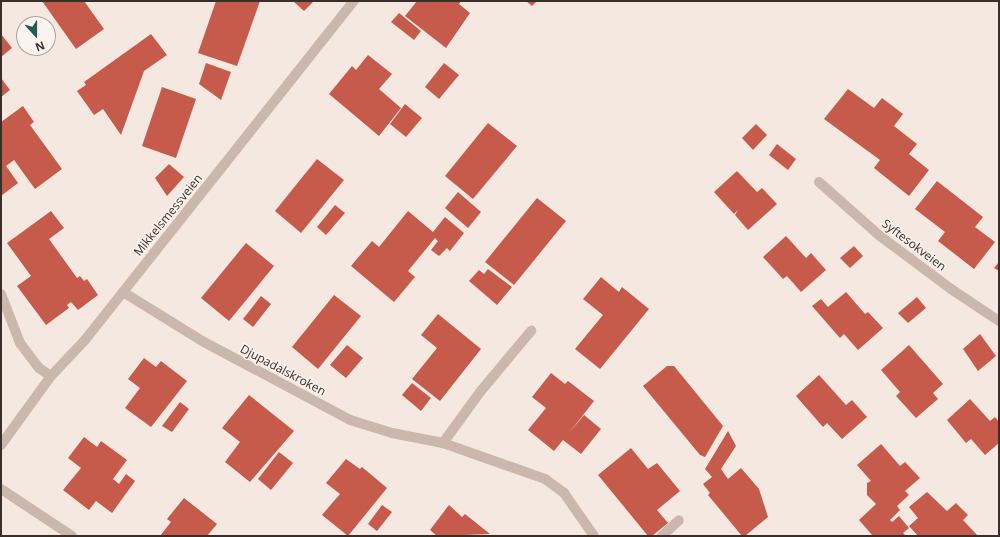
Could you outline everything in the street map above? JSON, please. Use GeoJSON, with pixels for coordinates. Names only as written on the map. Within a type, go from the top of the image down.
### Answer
{"type":"FeatureCollection","features":[{"type":"Feature","properties":{"kind":"street","name":"Mikkelsmessveien"},"geometry":{"type":"LineString","coordinates":[[1,445],[51,376],[85,340],[354,1]]}},
{"type":"Feature","properties":{"kind":"street","name":"Syftesokveien"},"geometry":{"type":"LineString","coordinates":[[819,182],[880,236],[999,321]]}},
{"type":"Feature","properties":{"kind":"street","name":"Djupadalskroken"},"geometry":{"type":"LineString","coordinates":[[123,292],[204,342],[350,420],[443,444],[545,479],[564,493],[594,536]]}},
{"type":"Feature","properties":{"kind":"street"},"geometry":{"type":"LineString","coordinates":[[1,294],[20,343],[39,368],[51,376]]}},
{"type":"Feature","properties":{"kind":"street"},"geometry":{"type":"LineString","coordinates":[[443,444],[480,392],[531,331]]}},
{"type":"Feature","properties":{"kind":"street"},"geometry":{"type":"LineString","coordinates":[[1,489],[72,536]]}},
{"type":"Feature","properties":{"kind":"street"},"geometry":{"type":"LineString","coordinates":[[662,536],[679,520]]}},
{"type":"Feature","properties":{"kind":"building"},"geometry":{"type":"Polygon","coordinates":[[[42,1],[84,1],[104,29],[76,49],[56,21],[56,16],[53,16],[42,1]]]}},
{"type":"Feature","properties":{"kind":"building"},"geometry":{"type":"Polygon","coordinates":[[[216,1],[260,1],[237,66],[198,53],[216,1]]]}},
{"type":"Feature","properties":{"kind":"building"},"geometry":{"type":"Polygon","coordinates":[[[293,1],[314,1],[304,11],[293,1]]]}},
{"type":"Feature","properties":{"kind":"building"},"geometry":{"type":"Polygon","coordinates":[[[417,1],[461,1],[459,4],[470,13],[446,48],[405,16],[417,1]]]}},
{"type":"Feature","properties":{"kind":"building"},"geometry":{"type":"Polygon","coordinates":[[[526,1],[537,1],[532,6],[526,1]]]}},
{"type":"Feature","properties":{"kind":"building"},"geometry":{"type":"Polygon","coordinates":[[[399,13],[421,31],[414,40],[391,22],[399,13]]]}},
{"type":"Feature","properties":{"kind":"building"},"geometry":{"type":"Polygon","coordinates":[[[1,34],[12,48],[1,57],[1,34]]]}},
{"type":"Feature","properties":{"kind":"building"},"geometry":{"type":"Polygon","coordinates":[[[151,34],[167,55],[144,71],[121,135],[103,109],[94,115],[77,91],[86,85],[84,82],[151,34]]]}},
{"type":"Feature","properties":{"kind":"building"},"geometry":{"type":"Polygon","coordinates":[[[368,55],[392,74],[379,89],[401,108],[379,136],[329,94],[352,66],[356,70],[368,55]]]}},
{"type":"Feature","properties":{"kind":"building"},"geometry":{"type":"Polygon","coordinates":[[[206,63],[231,72],[221,100],[199,84],[206,63]]]}},
{"type":"Feature","properties":{"kind":"building"},"geometry":{"type":"Polygon","coordinates":[[[444,63],[459,75],[439,99],[425,87],[444,63]]]}},
{"type":"Feature","properties":{"kind":"building"},"geometry":{"type":"Polygon","coordinates":[[[1,78],[10,90],[1,97],[1,78]]]}},
{"type":"Feature","properties":{"kind":"building"},"geometry":{"type":"Polygon","coordinates":[[[162,87],[196,99],[176,158],[142,146],[162,87]]]}},
{"type":"Feature","properties":{"kind":"building"},"geometry":{"type":"Polygon","coordinates":[[[848,89],[874,108],[882,98],[903,114],[894,126],[917,144],[909,154],[929,170],[909,196],[874,168],[880,160],[824,119],[848,89]]]}},
{"type":"Feature","properties":{"kind":"building"},"geometry":{"type":"Polygon","coordinates":[[[405,104],[422,118],[406,137],[390,124],[405,104]]]}},
{"type":"Feature","properties":{"kind":"building"},"geometry":{"type":"Polygon","coordinates":[[[23,106],[34,122],[30,125],[62,169],[35,189],[14,160],[6,166],[18,183],[1,196],[1,122],[23,106]]]}},
{"type":"Feature","properties":{"kind":"building"},"geometry":{"type":"Polygon","coordinates":[[[488,123],[517,146],[473,199],[445,176],[488,123]]]}},
{"type":"Feature","properties":{"kind":"building"},"geometry":{"type":"Polygon","coordinates":[[[756,124],[767,135],[753,150],[742,138],[756,124]]]}},
{"type":"Feature","properties":{"kind":"building"},"geometry":{"type":"Polygon","coordinates":[[[777,144],[796,159],[788,170],[769,155],[777,144]]]}},
{"type":"Feature","properties":{"kind":"building"},"geometry":{"type":"Polygon","coordinates":[[[317,159],[344,180],[301,233],[275,211],[317,159]]]}},
{"type":"Feature","properties":{"kind":"building"},"geometry":{"type":"Polygon","coordinates":[[[169,164],[184,177],[167,196],[155,178],[169,164]]]}},
{"type":"Feature","properties":{"kind":"building"},"geometry":{"type":"Polygon","coordinates":[[[737,171],[757,192],[762,188],[777,204],[748,230],[735,215],[738,210],[734,214],[714,192],[737,171]]]}},
{"type":"Feature","properties":{"kind":"building"},"geometry":{"type":"Polygon","coordinates":[[[937,181],[983,217],[975,227],[995,242],[974,269],[938,241],[945,232],[915,209],[937,181]]]}},
{"type":"Feature","properties":{"kind":"building"},"geometry":{"type":"Polygon","coordinates":[[[458,192],[481,212],[468,228],[445,208],[458,192]]]}},
{"type":"Feature","properties":{"kind":"building"},"geometry":{"type":"Polygon","coordinates":[[[537,198],[566,221],[514,285],[485,262],[537,198]]]}},
{"type":"Feature","properties":{"kind":"building"},"geometry":{"type":"Polygon","coordinates":[[[335,205],[345,213],[326,235],[317,227],[335,205]]]}},
{"type":"Feature","properties":{"kind":"building"},"geometry":{"type":"Polygon","coordinates":[[[51,211],[64,228],[49,239],[77,278],[80,276],[84,281],[87,279],[98,295],[78,310],[71,302],[67,305],[69,308],[46,325],[17,286],[31,276],[7,243],[51,211]]]}},
{"type":"Feature","properties":{"kind":"building"},"geometry":{"type":"Polygon","coordinates":[[[408,211],[433,232],[445,217],[464,233],[450,251],[447,248],[439,256],[431,250],[438,241],[435,238],[408,271],[415,277],[394,302],[351,266],[372,241],[379,247],[408,211]]]}},
{"type":"Feature","properties":{"kind":"building"},"geometry":{"type":"Polygon","coordinates":[[[786,236],[806,258],[811,253],[826,270],[801,292],[787,276],[783,279],[763,257],[786,236]]]}},
{"type":"Feature","properties":{"kind":"building"},"geometry":{"type":"Polygon","coordinates":[[[246,243],[274,266],[229,321],[201,298],[246,243]]]}},
{"type":"Feature","properties":{"kind":"building"},"geometry":{"type":"Polygon","coordinates":[[[854,246],[863,256],[850,268],[840,258],[854,246]]]}},
{"type":"Feature","properties":{"kind":"building"},"geometry":{"type":"Polygon","coordinates":[[[999,262],[999,271],[994,268],[999,262]]]}},
{"type":"Feature","properties":{"kind":"building"},"geometry":{"type":"Polygon","coordinates":[[[488,269],[512,287],[497,305],[469,281],[479,270],[484,274],[488,269]]]}},
{"type":"Feature","properties":{"kind":"building"},"geometry":{"type":"Polygon","coordinates":[[[601,277],[619,292],[622,287],[649,309],[600,369],[575,349],[603,315],[583,299],[601,277]]]}},
{"type":"Feature","properties":{"kind":"building"},"geometry":{"type":"Polygon","coordinates":[[[846,292],[865,314],[868,312],[883,328],[858,350],[844,334],[840,338],[812,306],[821,299],[828,307],[846,292]]]}},
{"type":"Feature","properties":{"kind":"building"},"geometry":{"type":"Polygon","coordinates":[[[334,295],[361,316],[318,369],[292,347],[334,295]]]}},
{"type":"Feature","properties":{"kind":"building"},"geometry":{"type":"Polygon","coordinates":[[[261,296],[271,304],[253,327],[243,319],[261,296]]]}},
{"type":"Feature","properties":{"kind":"building"},"geometry":{"type":"Polygon","coordinates":[[[917,297],[926,308],[908,323],[898,313],[917,297]]]}},
{"type":"Feature","properties":{"kind":"building"},"geometry":{"type":"Polygon","coordinates":[[[438,314],[481,349],[440,401],[412,379],[437,348],[421,335],[438,314]]]}},
{"type":"Feature","properties":{"kind":"building"},"geometry":{"type":"Polygon","coordinates":[[[980,334],[996,356],[978,371],[963,349],[980,334]]]}},
{"type":"Feature","properties":{"kind":"building"},"geometry":{"type":"Polygon","coordinates":[[[347,345],[363,358],[346,378],[330,365],[347,345]]]}},
{"type":"Feature","properties":{"kind":"building"},"geometry":{"type":"Polygon","coordinates":[[[909,345],[943,384],[933,393],[938,399],[916,418],[896,396],[900,392],[881,370],[909,345]]]}},
{"type":"Feature","properties":{"kind":"building"},"geometry":{"type":"Polygon","coordinates":[[[144,358],[156,367],[161,361],[187,381],[151,427],[125,408],[140,388],[128,379],[144,358]]]}},
{"type":"Feature","properties":{"kind":"building"},"geometry":{"type":"Polygon","coordinates":[[[667,366],[674,366],[723,426],[705,457],[700,455],[643,386],[667,366]]]}},
{"type":"Feature","properties":{"kind":"building"},"geometry":{"type":"Polygon","coordinates":[[[551,373],[565,384],[568,381],[594,401],[569,433],[584,415],[601,429],[581,454],[563,440],[554,451],[528,430],[546,408],[532,397],[551,373]]]}},
{"type":"Feature","properties":{"kind":"building"},"geometry":{"type":"Polygon","coordinates":[[[819,375],[846,405],[852,400],[867,417],[842,439],[827,423],[823,427],[796,396],[819,375]]]}},
{"type":"Feature","properties":{"kind":"building"},"geometry":{"type":"Polygon","coordinates":[[[412,383],[431,398],[421,411],[402,395],[412,383]]]}},
{"type":"Feature","properties":{"kind":"building"},"geometry":{"type":"Polygon","coordinates":[[[249,395],[294,431],[250,482],[225,462],[240,442],[222,428],[249,395]]]}},
{"type":"Feature","properties":{"kind":"building"},"geometry":{"type":"Polygon","coordinates":[[[970,399],[990,421],[995,417],[999,422],[999,443],[985,455],[971,439],[966,443],[947,420],[970,399]]]}},
{"type":"Feature","properties":{"kind":"building"},"geometry":{"type":"Polygon","coordinates":[[[180,402],[189,409],[172,432],[162,426],[180,402]]]}},
{"type":"Feature","properties":{"kind":"building"},"geometry":{"type":"Polygon","coordinates":[[[728,431],[736,446],[721,469],[728,479],[741,468],[759,489],[768,517],[745,536],[742,536],[708,495],[710,493],[703,484],[712,477],[705,469],[728,431]]]}},
{"type":"Feature","properties":{"kind":"building"},"geometry":{"type":"Polygon","coordinates":[[[84,437],[97,447],[101,441],[127,460],[113,479],[119,484],[126,474],[135,481],[112,513],[96,501],[89,510],[63,490],[81,468],[68,458],[84,437]]]}},
{"type":"Feature","properties":{"kind":"building"},"geometry":{"type":"Polygon","coordinates":[[[881,444],[900,466],[905,462],[920,478],[905,491],[909,495],[897,506],[900,510],[890,520],[892,522],[899,516],[909,528],[903,533],[906,536],[873,536],[859,520],[876,504],[867,495],[867,483],[871,481],[857,465],[881,444]]]}},
{"type":"Feature","properties":{"kind":"building"},"geometry":{"type":"Polygon","coordinates":[[[631,448],[648,469],[657,463],[680,491],[657,510],[668,523],[652,536],[648,536],[598,475],[631,448]]]}},
{"type":"Feature","properties":{"kind":"building"},"geometry":{"type":"Polygon","coordinates":[[[279,452],[293,463],[271,490],[258,479],[279,452]]]}},
{"type":"Feature","properties":{"kind":"building"},"geometry":{"type":"Polygon","coordinates":[[[346,459],[360,469],[362,467],[387,488],[348,536],[322,515],[340,494],[326,483],[346,459]]]}},
{"type":"Feature","properties":{"kind":"building"},"geometry":{"type":"Polygon","coordinates":[[[927,492],[947,511],[956,503],[968,515],[963,520],[978,536],[918,536],[909,526],[918,518],[909,507],[927,492]]]}},
{"type":"Feature","properties":{"kind":"building"},"geometry":{"type":"Polygon","coordinates":[[[184,498],[217,524],[207,536],[160,536],[171,522],[167,519],[184,498]]]}},
{"type":"Feature","properties":{"kind":"building"},"geometry":{"type":"Polygon","coordinates":[[[382,505],[392,512],[377,531],[368,524],[382,505]]]}},
{"type":"Feature","properties":{"kind":"building"},"geometry":{"type":"Polygon","coordinates":[[[449,505],[462,517],[465,514],[490,534],[437,536],[430,530],[449,505]]]}}]}
